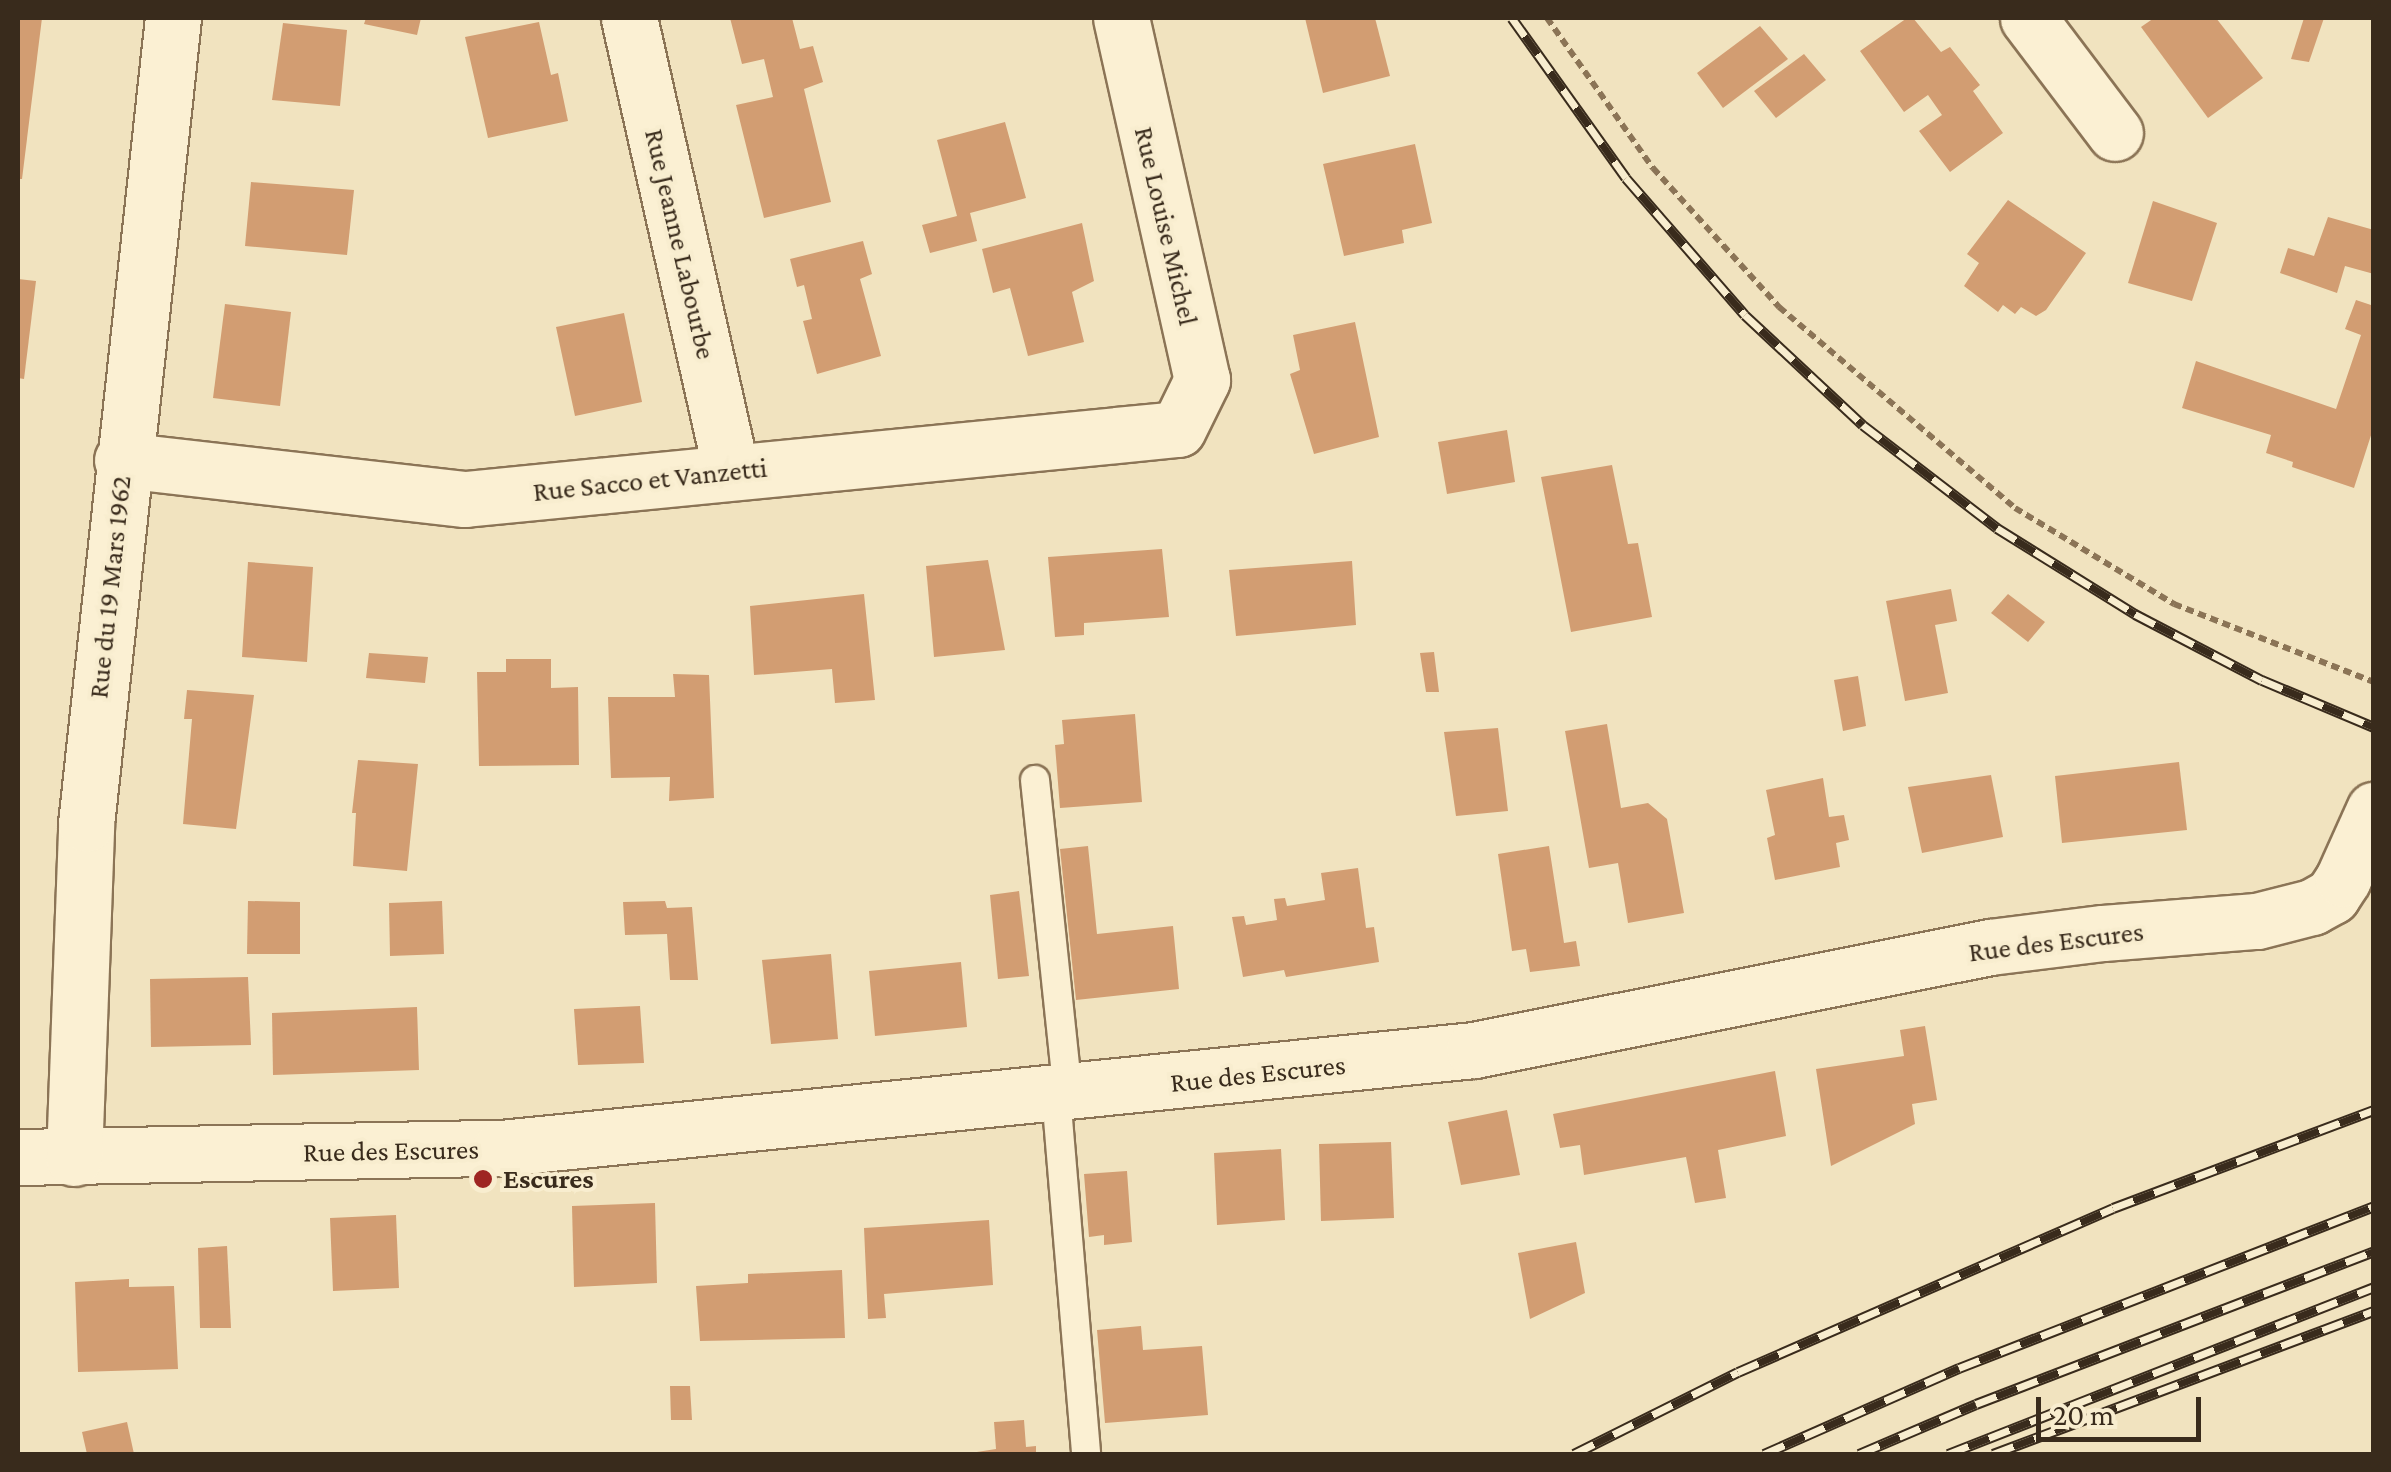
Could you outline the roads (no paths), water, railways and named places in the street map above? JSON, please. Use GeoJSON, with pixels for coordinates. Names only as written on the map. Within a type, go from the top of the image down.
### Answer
{"type":"FeatureCollection","features":[{"type":"Feature","properties":{"kind":"street","name":"Rue du 19 Mars 1962"},"geometry":{"type":"LineString","coordinates":[[74,1158],[86,824],[122,460],[174,18]]}},
{"type":"Feature","properties":{"kind":"street","name":"Rue Jeanne Labourbe"},"geometry":{"type":"LineString","coordinates":[[629,18],[731,470]]}},
{"type":"Feature","properties":{"kind":"street","name":"Rue Louise Michel"},"geometry":{"type":"LineString","coordinates":[[1120,18],[1202,380],[1178,429]]}},
{"type":"Feature","properties":{"kind":"street"},"geometry":{"type":"LineString","coordinates":[[2028,18],[2115,134]]}},
{"type":"Feature","properties":{"kind":"street","name":"Rue Sacco et Vanzetti"},"geometry":{"type":"LineString","coordinates":[[122,460],[465,499],[1178,429]]}},
{"type":"Feature","properties":{"kind":"street","name":"Rue des Escures"},"geometry":{"type":"LineString","coordinates":[[18,1157],[501,1148],[1062,1095],[1474,1050],[1990,947],[2257,921],[2312,907],[2332,896],[2368,831],[2374,810]]}},
{"type":"Feature","properties":{"kind":"lane"},"geometry":{"type":"LineString","coordinates":[[1035,780],[1062,1095],[1086,1454]]}},
{"type":"Feature","properties":{"kind":"railway"},"geometry":{"type":"LineString","coordinates":[[1512,18],[1626,178],[1745,315],[1863,425],[1997,528],[2135,614],[2262,680],[2374,727]]}},
{"type":"Feature","properties":{"kind":"railway"},"geometry":{"type":"LineString","coordinates":[[1574,1454],[1738,1372],[2113,1208],[2374,1110]]}},
{"type":"Feature","properties":{"kind":"railway"},"geometry":{"type":"LineString","coordinates":[[1764,1454],[1959,1368],[2374,1206]]}},
{"type":"Feature","properties":{"kind":"railway"},"geometry":{"type":"LineString","coordinates":[[1859,1454],[1976,1404],[2374,1251]]}},
{"type":"Feature","properties":{"kind":"railway"},"geometry":{"type":"LineString","coordinates":[[1948,1454],[2374,1287]]}},
{"type":"Feature","properties":{"kind":"railway"},"geometry":{"type":"LineString","coordinates":[[1993,1454],[2374,1311]]}},
{"type":"Feature","properties":{"kind":"place","name":"Escures"},"geometry":{"type":"Point","coordinates":[483,1179]}}]}
